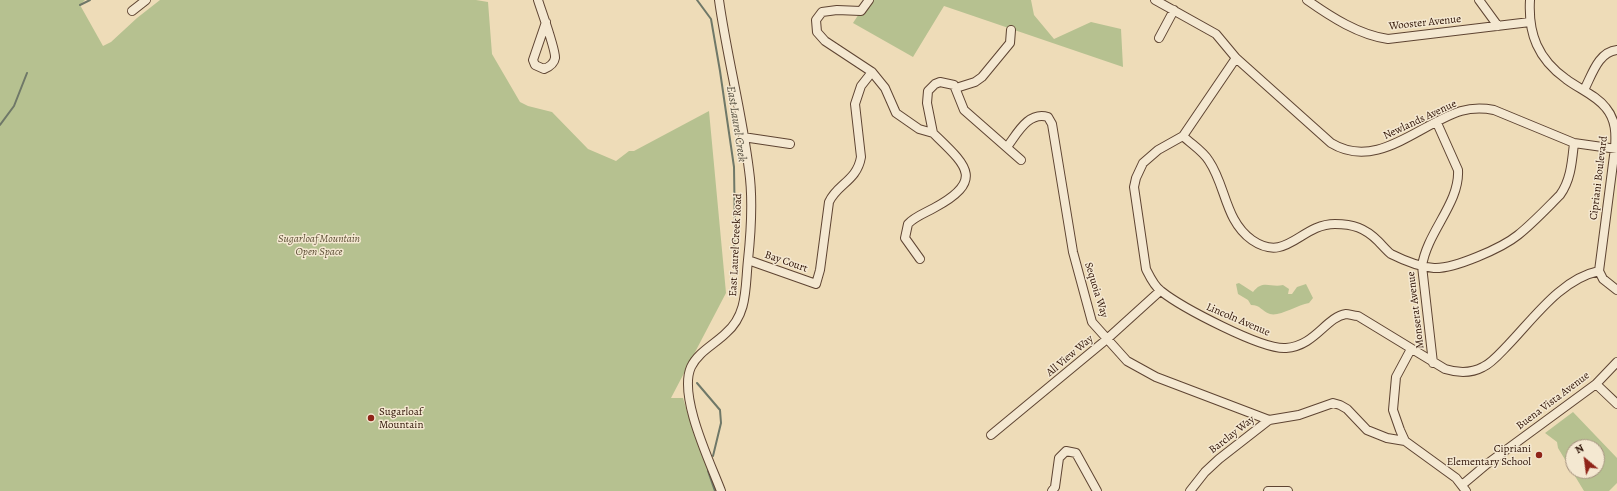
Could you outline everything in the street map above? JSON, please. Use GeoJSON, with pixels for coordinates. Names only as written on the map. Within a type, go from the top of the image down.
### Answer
{"type":"FeatureCollection","features":[{"type":"Feature","properties":{"kind":"street"},"geometry":{"type":"LineString","coordinates":[[132,11],[146,0]]}},
{"type":"Feature","properties":{"kind":"street"},"geometry":{"type":"LineString","coordinates":[[538,0],[546,22],[555,58],[552,65],[544,69],[535,65],[533,60],[546,22]]}},
{"type":"Feature","properties":{"kind":"street","name":"East Laurel Creek Road"},"geometry":{"type":"LineString","coordinates":[[719,0],[749,171],[750,214],[748,260],[745,276],[744,305],[742,310],[728,332],[698,358],[691,367],[690,393],[693,415],[721,491]]}},
{"type":"Feature","properties":{"kind":"street"},"geometry":{"type":"LineString","coordinates":[[869,0],[861,11],[837,10],[822,12],[816,20],[817,32],[825,41],[872,72],[885,88],[896,113],[919,129],[933,133],[962,162],[966,171],[962,189],[954,197],[917,217],[908,224],[905,238],[920,259]]}},
{"type":"Feature","properties":{"kind":"street","name":"Newlands Avenue"},"geometry":{"type":"LineString","coordinates":[[1155,0],[1216,34],[1236,58],[1331,143],[1341,149],[1353,151],[1385,149],[1461,111],[1482,108],[1494,110],[1574,143],[1616,149]]}},
{"type":"Feature","properties":{"kind":"street","name":"Wooster Avenue"},"geometry":{"type":"LineString","coordinates":[[1307,0],[1359,31],[1374,37],[1388,39],[1530,22]]}},
{"type":"Feature","properties":{"kind":"street"},"geometry":{"type":"LineString","coordinates":[[1479,0],[1498,26]]}},
{"type":"Feature","properties":{"kind":"street","name":"Cipriani Boulevard"},"geometry":{"type":"LineString","coordinates":[[1530,0],[1530,22],[1539,52],[1565,79],[1597,99],[1610,114],[1616,129],[1616,149],[1599,271]]}},
{"type":"Feature","properties":{"kind":"street"},"geometry":{"type":"LineString","coordinates":[[1159,38],[1174,10]]}},
{"type":"Feature","properties":{"kind":"street"},"geometry":{"type":"LineString","coordinates":[[956,88],[975,82],[982,76],[1010,44],[1011,30]]}},
{"type":"Feature","properties":{"kind":"street"},"geometry":{"type":"LineString","coordinates":[[1584,90],[1601,58],[1610,51],[1617,50]]}},
{"type":"Feature","properties":{"kind":"street","name":"Lincoln Avenue"},"geometry":{"type":"LineString","coordinates":[[1236,58],[1183,136],[1158,150],[1143,163],[1136,178],[1134,188],[1146,269],[1151,279],[1160,291],[1200,316],[1274,347],[1285,348],[1300,345],[1312,338],[1337,317],[1346,314],[1358,316],[1433,363],[1458,373],[1473,372],[1485,367],[1503,351],[1559,292],[1591,273],[1599,271]]}},
{"type":"Feature","properties":{"kind":"street","name":"Bay Court"},"geometry":{"type":"LineString","coordinates":[[748,260],[816,284],[821,264],[829,202],[832,196],[855,174],[860,165],[861,157],[855,104],[861,86],[872,72]]}},
{"type":"Feature","properties":{"kind":"street"},"geometry":{"type":"LineString","coordinates":[[933,133],[926,103],[928,91],[935,84],[940,82],[948,83],[956,88],[964,110],[1021,160]]}},
{"type":"Feature","properties":{"kind":"street","name":"Sequoia Way"},"geometry":{"type":"LineString","coordinates":[[1007,147],[1027,122],[1034,117],[1048,117],[1055,133],[1064,200],[1077,267],[1092,322],[1127,361],[1156,377],[1269,420]]}},
{"type":"Feature","properties":{"kind":"street","name":"Monserat Avenue"},"geometry":{"type":"LineString","coordinates":[[1433,363],[1422,266],[1424,253],[1454,193],[1459,175],[1437,123]]}},
{"type":"Feature","properties":{"kind":"street"},"geometry":{"type":"LineString","coordinates":[[1183,136],[1209,160],[1234,221],[1241,231],[1253,241],[1265,246],[1277,248],[1292,243],[1317,226],[1347,224],[1363,228],[1391,253],[1422,266],[1434,268],[1445,268],[1502,246],[1518,236],[1565,189],[1572,162],[1574,143]]}},
{"type":"Feature","properties":{"kind":"street"},"geometry":{"type":"LineString","coordinates":[[743,137],[790,144]]}},
{"type":"Feature","properties":{"kind":"street"},"geometry":{"type":"LineString","coordinates":[[1599,271],[1603,278],[1617,290]]}},
{"type":"Feature","properties":{"kind":"street","name":"All View Way"},"geometry":{"type":"LineString","coordinates":[[991,436],[1107,339],[1160,291]]}},
{"type":"Feature","properties":{"kind":"street","name":"Monserat Avenue"},"geometry":{"type":"LineString","coordinates":[[1405,441],[1393,410],[1396,377],[1411,349]]}},
{"type":"Feature","properties":{"kind":"street","name":"Buena Vista Avenue"},"geometry":{"type":"LineString","coordinates":[[1464,488],[1487,464],[1596,384],[1617,362]]}},
{"type":"Feature","properties":{"kind":"street"},"geometry":{"type":"LineString","coordinates":[[1596,384],[1617,404]]}},
{"type":"Feature","properties":{"kind":"street","name":"Barclay Way"},"geometry":{"type":"LineString","coordinates":[[1190,491],[1205,472],[1219,459],[1269,420],[1298,415],[1332,403],[1340,405],[1346,409],[1367,430],[1387,438],[1405,441]]}},
{"type":"Feature","properties":{"kind":"street"},"geometry":{"type":"LineString","coordinates":[[1405,441],[1464,488]]}},
{"type":"Feature","properties":{"kind":"street"},"geometry":{"type":"LineString","coordinates":[[1052,491],[1055,487],[1059,458],[1066,451],[1076,453],[1097,491]]}},
{"type":"Feature","properties":{"kind":"street"},"geometry":{"type":"LineString","coordinates":[[1268,491],[1288,491]]}},
{"type":"Feature","properties":{"kind":"green space","name":"Sugarloaf Mountain Open Space"},"geometry":{"type":"Polygon","coordinates":[[[0,0],[85,0],[80,5],[103,46],[111,42],[137,18],[160,0],[476,0],[488,2],[492,54],[520,102],[528,106],[552,112],[588,149],[616,161],[629,151],[634,151],[709,111],[726,293],[671,398],[683,398],[695,437],[719,491],[0,491],[0,0]]]}},
{"type":"Feature","properties":{"kind":"green space"},"geometry":{"type":"Polygon","coordinates":[[[868,0],[1031,0],[1034,15],[1054,39],[1091,22],[1121,29],[1123,67],[944,6],[913,57],[853,23],[868,0]]]}},
{"type":"Feature","properties":{"kind":"green space"},"geometry":{"type":"Polygon","coordinates":[[[1239,283],[1253,292],[1263,285],[1283,285],[1289,289],[1288,294],[1292,294],[1297,287],[1306,284],[1313,298],[1309,303],[1278,314],[1270,314],[1257,306],[1251,305],[1248,300],[1238,294],[1236,284],[1239,283]]]}},
{"type":"Feature","properties":{"kind":"green space"},"geometry":{"type":"Polygon","coordinates":[[[1573,412],[1599,439],[1565,439],[1565,460],[1558,448],[1557,442],[1545,433],[1573,412]]]}},
{"type":"Feature","properties":{"kind":"green space"},"geometry":{"type":"Polygon","coordinates":[[[1605,445],[1617,458],[1617,483],[1609,491],[1584,491],[1577,479],[1605,479],[1605,445]]]}},
{"type":"Feature","properties":{"kind":"waterway"},"geometry":{"type":"LineString","coordinates":[[80,5],[90,0]]}},
{"type":"Feature","properties":{"kind":"waterway","name":"East Laurel Creek"},"geometry":{"type":"LineString","coordinates":[[697,0],[711,19],[734,167],[735,235],[733,256]]}},
{"type":"Feature","properties":{"kind":"waterway"},"geometry":{"type":"LineString","coordinates":[[0,125],[14,106],[27,73]]}},
{"type":"Feature","properties":{"kind":"waterway","name":"East Laurel Creek"},"geometry":{"type":"LineString","coordinates":[[697,383],[720,410],[721,423],[713,456]]}},
{"type":"Feature","properties":{"kind":"waterway","name":"East Laurel Creek"},"geometry":{"type":"LineString","coordinates":[[708,471],[715,491]]}},
{"type":"Feature","properties":{"kind":"place","name":"Sugarloaf Mountain"},"geometry":{"type":"Point","coordinates":[371,418]}},
{"type":"Feature","properties":{"kind":"place","name":"Cipriani Elementary School"},"geometry":{"type":"Point","coordinates":[1539,455]}}]}
